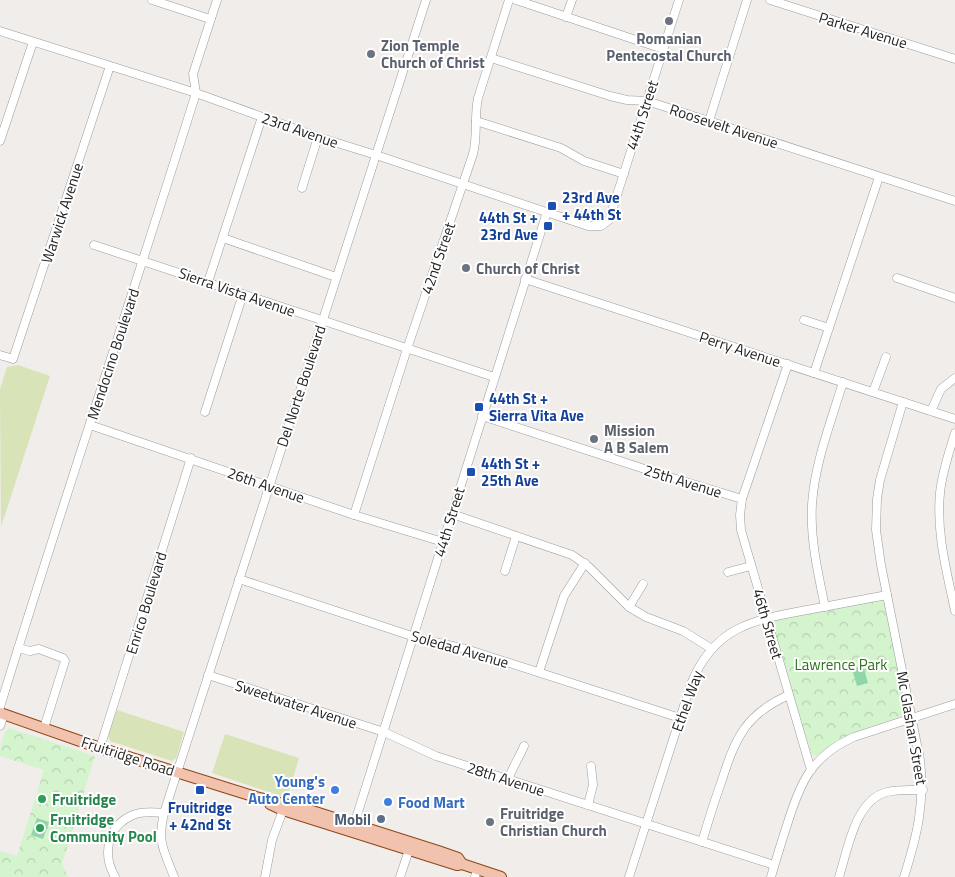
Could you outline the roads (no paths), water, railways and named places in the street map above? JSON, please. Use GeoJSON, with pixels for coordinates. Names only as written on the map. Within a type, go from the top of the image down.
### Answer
{"type":"FeatureCollection","features":[{"type":"Feature","properties":{"kind":"main road","name":"Fruitridge Road"},"geometry":{"type":"LineString","coordinates":[[1,711],[100,748],[256,797],[286,803],[353,828],[410,846],[458,858],[462,864],[476,873],[501,877]]}},
{"type":"Feature","properties":{"kind":"main road","name":"Fruitridge Road"},"geometry":{"type":"LineString","coordinates":[[256,797],[283,810],[353,828]]}},
{"type":"Feature","properties":{"kind":"street"},"geometry":{"type":"LineString","coordinates":[[152,0],[210,19]]}},
{"type":"Feature","properties":{"kind":"street","name":"Mendocino Boulevard"},"geometry":{"type":"LineString","coordinates":[[0,726],[1,711],[18,648],[144,261],[196,93],[193,74],[217,0]]}},
{"type":"Feature","properties":{"kind":"street","name":"Del Norte Boulevard"},"geometry":{"type":"LineString","coordinates":[[177,772],[426,0]]}},
{"type":"Feature","properties":{"kind":"street","name":"42nd Street"},"geometry":{"type":"LineString","coordinates":[[354,515],[474,148],[478,98],[510,0]]}},
{"type":"Feature","properties":{"kind":"street"},"geometry":{"type":"LineString","coordinates":[[516,0],[663,49]]}},
{"type":"Feature","properties":{"kind":"street"},"geometry":{"type":"LineString","coordinates":[[566,17],[572,0]]}},
{"type":"Feature","properties":{"kind":"street","name":"44th Street"},"geometry":{"type":"LineString","coordinates":[[601,226],[609,220],[679,0]]}},
{"type":"Feature","properties":{"kind":"street"},"geometry":{"type":"LineString","coordinates":[[709,121],[747,0]]}},
{"type":"Feature","properties":{"kind":"street","name":"Parker Avenue"},"geometry":{"type":"LineString","coordinates":[[770,0],[955,59]]}},
{"type":"Feature","properties":{"kind":"street","name":"23rd Avenue"},"geometry":{"type":"LineString","coordinates":[[0,31],[196,93],[318,137],[376,154],[588,226],[601,226]]}},
{"type":"Feature","properties":{"kind":"street"},"geometry":{"type":"LineString","coordinates":[[0,141],[33,42]]}},
{"type":"Feature","properties":{"kind":"street","name":"Roosevelt Avenue"},"geometry":{"type":"LineString","coordinates":[[491,58],[610,96],[626,100],[647,101],[955,201]]}},
{"type":"Feature","properties":{"kind":"street","name":"Warwick Avenue"},"geometry":{"type":"LineString","coordinates":[[0,355],[13,359],[110,66]]}},
{"type":"Feature","properties":{"kind":"street"},"geometry":{"type":"LineString","coordinates":[[208,282],[262,117]]}},
{"type":"Feature","properties":{"kind":"street"},"geometry":{"type":"LineString","coordinates":[[476,121],[561,148],[584,161],[624,174]]}},
{"type":"Feature","properties":{"kind":"street"},"geometry":{"type":"LineString","coordinates":[[302,188],[318,137]]}},
{"type":"Feature","properties":{"kind":"street"},"geometry":{"type":"LineString","coordinates":[[814,373],[879,177]]}},
{"type":"Feature","properties":{"kind":"street","name":"44th Street"},"geometry":{"type":"LineString","coordinates":[[353,828],[547,212]]}},
{"type":"Feature","properties":{"kind":"street"},"geometry":{"type":"LineString","coordinates":[[223,238],[336,277]]}},
{"type":"Feature","properties":{"kind":"street","name":"Sierra Vista Avenue"},"geometry":{"type":"LineString","coordinates":[[94,245],[494,377]]}},
{"type":"Feature","properties":{"kind":"street"},"geometry":{"type":"LineString","coordinates":[[897,278],[955,298]]}},
{"type":"Feature","properties":{"kind":"street","name":"Perry Avenue"},"geometry":{"type":"LineString","coordinates":[[525,279],[844,382],[955,420]]}},
{"type":"Feature","properties":{"kind":"street"},"geometry":{"type":"LineString","coordinates":[[205,412],[243,294]]}},
{"type":"Feature","properties":{"kind":"street"},"geometry":{"type":"LineString","coordinates":[[804,320],[829,328]]}},
{"type":"Feature","properties":{"kind":"street"},"geometry":{"type":"LineString","coordinates":[[872,392],[886,357]]}},
{"type":"Feature","properties":{"kind":"street","name":"46th Street"},"geometry":{"type":"LineString","coordinates":[[788,364],[742,499],[740,515],[741,530],[751,566],[811,770]]}},
{"type":"Feature","properties":{"kind":"street"},"geometry":{"type":"LineString","coordinates":[[930,411],[941,389],[955,378]]}},
{"type":"Feature","properties":{"kind":"street"},"geometry":{"type":"LineString","coordinates":[[825,607],[813,538],[813,498],[821,454],[844,382]]}},
{"type":"Feature","properties":{"kind":"street","name":"Mc Glashan Street"},"geometry":{"type":"LineString","coordinates":[[903,402],[884,465],[877,499],[876,530],[878,549],[920,760],[922,790],[918,831],[904,877]]}},
{"type":"Feature","properties":{"kind":"street","name":"25th Avenue"},"geometry":{"type":"LineString","coordinates":[[482,416],[742,499]]}},
{"type":"Feature","properties":{"kind":"street","name":"26th Avenue"},"geometry":{"type":"LineString","coordinates":[[90,426],[191,458],[354,515],[443,542]]}},
{"type":"Feature","properties":{"kind":"street"},"geometry":{"type":"LineString","coordinates":[[955,433],[945,464],[939,507],[940,536],[955,611]]}},
{"type":"Feature","properties":{"kind":"street","name":"Enrico Boulevard"},"geometry":{"type":"LineString","coordinates":[[100,748],[191,458]]}},
{"type":"Feature","properties":{"kind":"street"},"geometry":{"type":"LineString","coordinates":[[452,514],[566,552],[585,563],[628,607],[646,617],[683,631],[712,649]]}},
{"type":"Feature","properties":{"kind":"street"},"geometry":{"type":"LineString","coordinates":[[505,571],[516,536]]}},
{"type":"Feature","properties":{"kind":"street"},"geometry":{"type":"LineString","coordinates":[[539,672],[564,596],[585,563]]}},
{"type":"Feature","properties":{"kind":"street"},"geometry":{"type":"LineString","coordinates":[[728,572],[751,566]]}},
{"type":"Feature","properties":{"kind":"street","name":"Soledad Avenue"},"geometry":{"type":"LineString","coordinates":[[239,579],[427,641],[458,646],[680,718]]}},
{"type":"Feature","properties":{"kind":"street"},"geometry":{"type":"LineString","coordinates":[[628,607],[643,584]]}},
{"type":"Feature","properties":{"kind":"street","name":"Ethel Way"},"geometry":{"type":"LineString","coordinates":[[629,877],[695,674],[712,649],[733,632],[756,621],[887,595]]}},
{"type":"Feature","properties":{"kind":"street"},"geometry":{"type":"LineString","coordinates":[[18,648],[30,651],[39,649],[63,658],[65,661],[44,728]]}},
{"type":"Feature","properties":{"kind":"street","name":"Sweetwater Avenue"},"geometry":{"type":"LineString","coordinates":[[208,675],[384,732]]}},
{"type":"Feature","properties":{"kind":"street"},"geometry":{"type":"LineString","coordinates":[[702,842],[729,756],[737,738],[760,712],[789,695]]}},
{"type":"Feature","properties":{"kind":"street"},"geometry":{"type":"LineString","coordinates":[[771,877],[798,792],[811,770],[822,757],[842,743],[955,704]]}},
{"type":"Feature","properties":{"kind":"street","name":"28th Avenue"},"geometry":{"type":"LineString","coordinates":[[384,732],[436,756],[774,865]]}},
{"type":"Feature","properties":{"kind":"street"},"geometry":{"type":"LineString","coordinates":[[508,780],[514,762],[521,754],[524,746]]}},
{"type":"Feature","properties":{"kind":"street"},"geometry":{"type":"LineString","coordinates":[[588,806],[593,785],[591,766]]}},
{"type":"Feature","properties":{"kind":"street"},"geometry":{"type":"LineString","coordinates":[[174,877],[161,846],[160,833],[164,813],[177,772]]}},
{"type":"Feature","properties":{"kind":"street"},"geometry":{"type":"LineString","coordinates":[[839,877],[858,819],[868,802],[885,792],[922,790]]}},
{"type":"Feature","properties":{"kind":"street"},"geometry":{"type":"LineString","coordinates":[[265,877],[272,840],[283,810]]}},
{"type":"Feature","properties":{"kind":"street"},"geometry":{"type":"LineString","coordinates":[[115,877],[108,863],[107,853],[109,840],[119,824],[134,814],[144,812],[164,813]]}},
{"type":"Feature","properties":{"kind":"street"},"geometry":{"type":"LineString","coordinates":[[400,877],[410,846]]}},
{"type":"Feature","properties":{"kind":"place","name":"Romanian Pentecostal Church"},"geometry":{"type":"Point","coordinates":[669,21]}},
{"type":"Feature","properties":{"kind":"place","name":"Zion Temple Church of Christ"},"geometry":{"type":"Point","coordinates":[371,54]}},
{"type":"Feature","properties":{"kind":"place","name":"23rd Ave + 44th St"},"geometry":{"type":"Point","coordinates":[552,206]}},
{"type":"Feature","properties":{"kind":"place","name":"44th St + 23rd Ave"},"geometry":{"type":"Point","coordinates":[548,226]}},
{"type":"Feature","properties":{"kind":"place","name":"Church of Christ"},"geometry":{"type":"Point","coordinates":[466,268]}},
{"type":"Feature","properties":{"kind":"place","name":"44th St + Sierra Vita Ave"},"geometry":{"type":"Point","coordinates":[479,407]}},
{"type":"Feature","properties":{"kind":"place","name":"Mission A B Salem"},"geometry":{"type":"Point","coordinates":[594,439]}},
{"type":"Feature","properties":{"kind":"place","name":"44th St + 25th Ave"},"geometry":{"type":"Point","coordinates":[471,472]}},
{"type":"Feature","properties":{"kind":"place","name":"Fruitridge + 42nd St"},"geometry":{"type":"Point","coordinates":[200,790]}},
{"type":"Feature","properties":{"kind":"place","name":"Young's Auto Center"},"geometry":{"type":"Point","coordinates":[335,790]}},
{"type":"Feature","properties":{"kind":"place","name":"Fruitridge"},"geometry":{"type":"Point","coordinates":[42,799]}},
{"type":"Feature","properties":{"kind":"place","name":"Food Mart"},"geometry":{"type":"Point","coordinates":[388,802]}},
{"type":"Feature","properties":{"kind":"place","name":"Mobil"},"geometry":{"type":"Point","coordinates":[381,819]}},
{"type":"Feature","properties":{"kind":"place","name":"Fruitridge Christian Church"},"geometry":{"type":"Point","coordinates":[490,822]}},
{"type":"Feature","properties":{"kind":"place","name":"Fruitridge Community Pool"},"geometry":{"type":"Point","coordinates":[40,828]}},
{"type":"Feature","properties":{"kind":"park label","name":"Lawrence Park"},"geometry":{"type":"Point","coordinates":[841,664]}}]}
